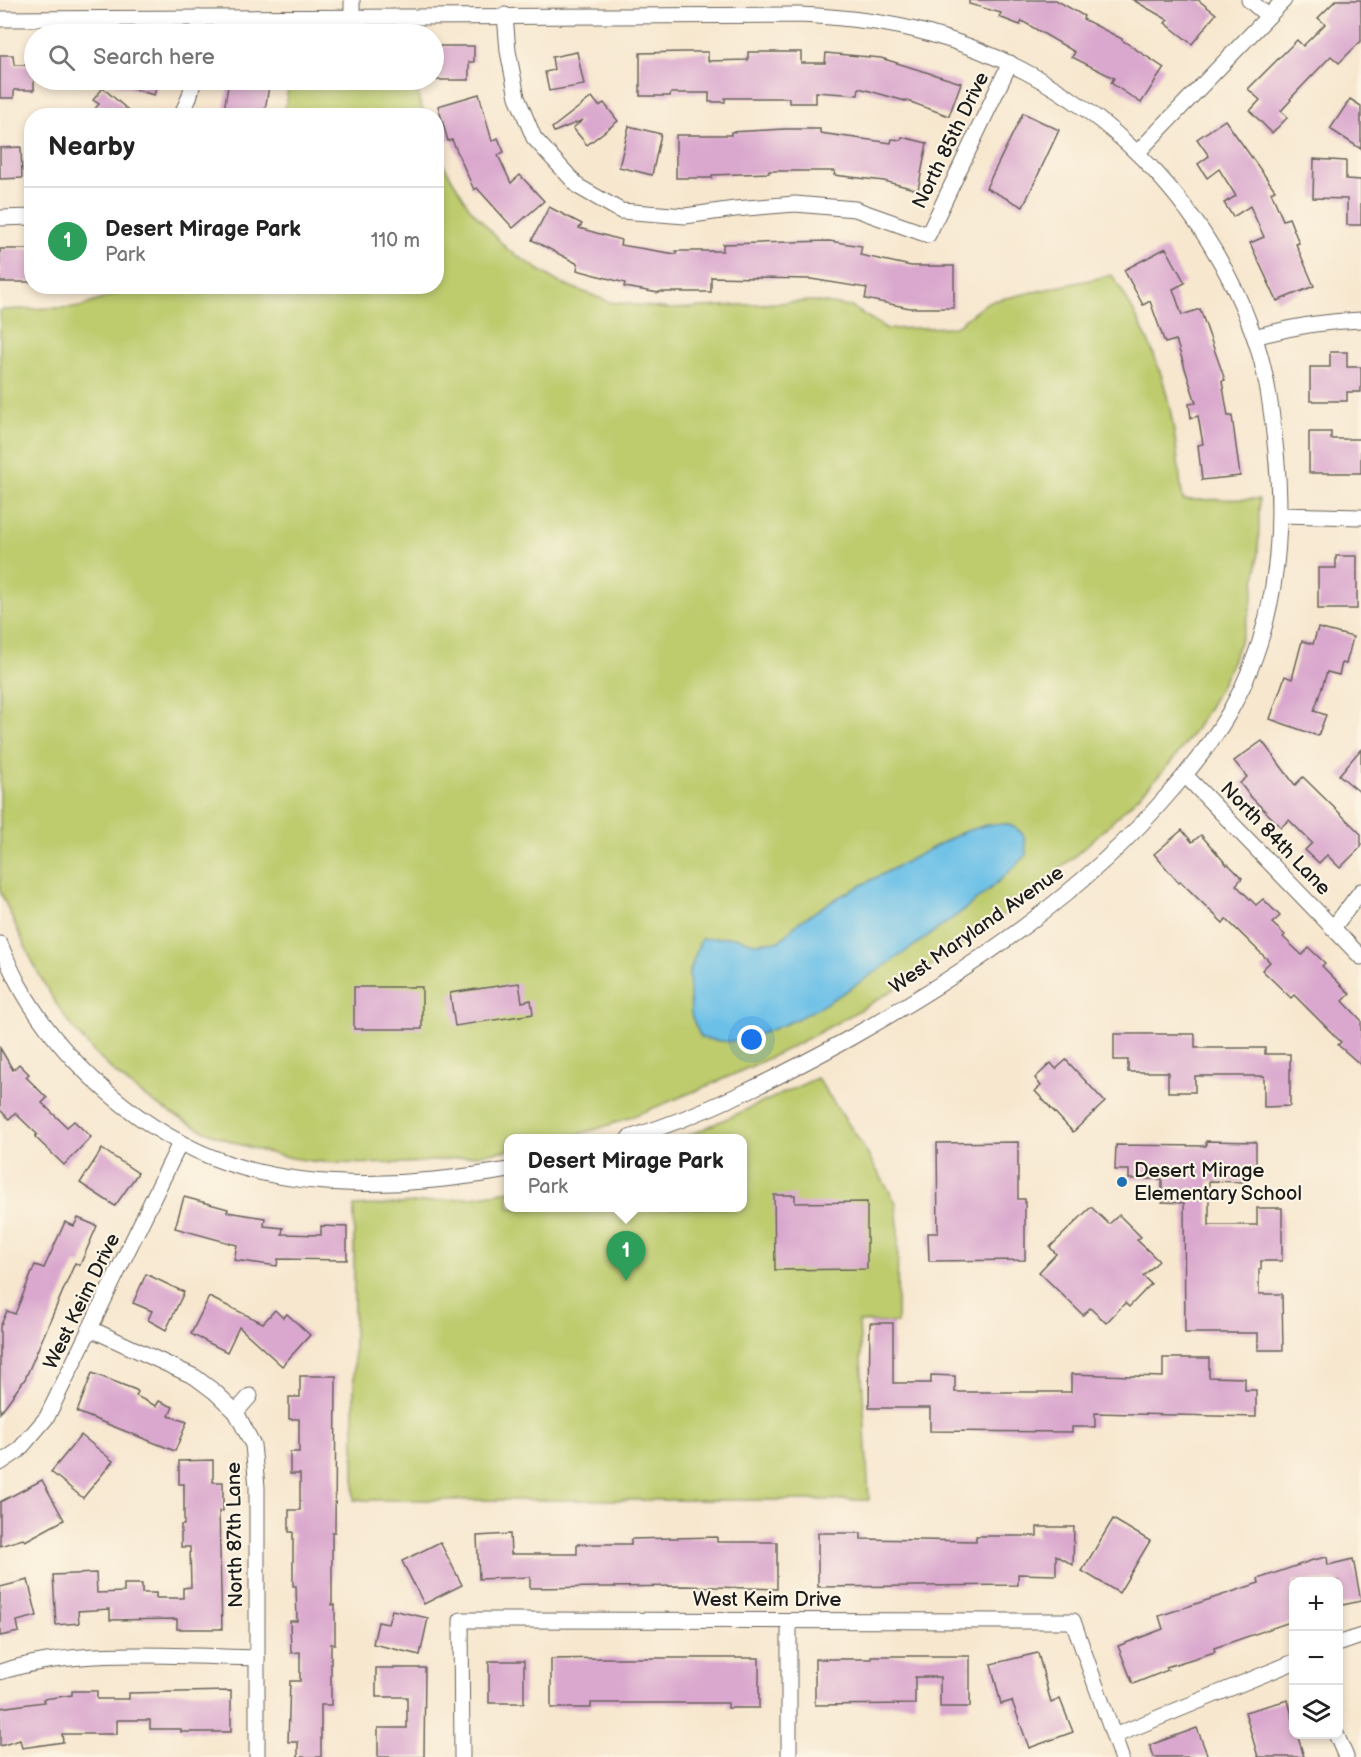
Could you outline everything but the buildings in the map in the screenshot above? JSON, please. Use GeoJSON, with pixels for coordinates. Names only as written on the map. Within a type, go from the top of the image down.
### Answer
{"type":"FeatureCollection","features":[{"type":"Feature","properties":{"kind":"street"},"geometry":{"type":"LineString","coordinates":[[352,0],[352,17]]}},
{"type":"Feature","properties":{"kind":"street"},"geometry":{"type":"LineString","coordinates":[[1249,0],[1268,16]]}},
{"type":"Feature","properties":{"kind":"street"},"geometry":{"type":"LineString","coordinates":[[1138,152],[1284,0]]}},
{"type":"Feature","properties":{"kind":"street","name":"North 85th Drive"},"geometry":{"type":"LineString","coordinates":[[505,15],[508,51],[517,97],[534,138],[579,187],[621,211],[685,216],[795,204],[855,209],[928,235],[1010,63]]}},
{"type":"Feature","properties":{"kind":"street","name":"West Maryland Avenue"},"geometry":{"type":"LineString","coordinates":[[0,19],[788,15],[849,18],[927,33],[960,43],[1010,63],[1092,114],[1138,152],[1176,196],[1228,275],[1255,338],[1272,415],[1280,515],[1274,582],[1252,664],[1230,711],[1202,754],[1143,824],[1101,864],[1042,913],[952,976],[877,1022],[777,1077],[684,1118],[640,1134]]}},
{"type":"Feature","properties":{"kind":"street"},"geometry":{"type":"LineString","coordinates":[[199,18],[199,24]]}},
{"type":"Feature","properties":{"kind":"street"},"geometry":{"type":"LineString","coordinates":[[185,108],[191,90]]}},
{"type":"Feature","properties":{"kind":"street"},"geometry":{"type":"LineString","coordinates":[[0,218],[24,217]]}},
{"type":"Feature","properties":{"kind":"street"},"geometry":{"type":"LineString","coordinates":[[1255,338],[1279,330],[1306,325],[1361,320]]}},
{"type":"Feature","properties":{"kind":"street"},"geometry":{"type":"LineString","coordinates":[[1280,515],[1361,517]]}},
{"type":"Feature","properties":{"kind":"street","name":"North 84th Lane"},"geometry":{"type":"LineString","coordinates":[[1185,775],[1361,957]]}},
{"type":"Feature","properties":{"kind":"street"},"geometry":{"type":"LineString","coordinates":[[1333,927],[1361,891]]}},
{"type":"Feature","properties":{"kind":"street"},"geometry":{"type":"LineString","coordinates":[[0,944],[19,984],[67,1052],[139,1118],[180,1143],[230,1164],[283,1176],[327,1182],[417,1182],[504,1171]]}},
{"type":"Feature","properties":{"kind":"street","name":"West Keim Drive"},"geometry":{"type":"LineString","coordinates":[[0,1463],[18,1451],[47,1417],[180,1143]]}},
{"type":"Feature","properties":{"kind":"street","name":"North 87th Lane"},"geometry":{"type":"LineString","coordinates":[[91,1329],[195,1377],[236,1412],[253,1444],[256,1477],[257,1757]]}},
{"type":"Feature","properties":{"kind":"street"},"geometry":{"type":"LineString","coordinates":[[236,1412],[250,1396]]}},
{"type":"Feature","properties":{"kind":"street","name":"West Keim Drive"},"geometry":{"type":"LineString","coordinates":[[462,1757],[461,1620],[1073,1621],[1114,1736]]}},
{"type":"Feature","properties":{"kind":"street"},"geometry":{"type":"LineString","coordinates":[[789,1621],[789,1757]]}},
{"type":"Feature","properties":{"kind":"street"},"geometry":{"type":"LineString","coordinates":[[1343,1642],[1361,1636]]}},
{"type":"Feature","properties":{"kind":"street"},"geometry":{"type":"LineString","coordinates":[[0,1672],[72,1657],[257,1658]]}},
{"type":"Feature","properties":{"kind":"street"},"geometry":{"type":"LineString","coordinates":[[1120,1757],[1114,1736],[1289,1664]]}},
{"type":"Feature","properties":{"kind":"street"},"geometry":{"type":"LineString","coordinates":[[1338,1739],[1346,1757]]}},
{"type":"Feature","properties":{"kind":"green space"},"geometry":{"type":"Polygon","coordinates":[[[288,90],[418,90],[422,108],[285,108],[288,90]]]}},
{"type":"Feature","properties":{"kind":"green space"},"geometry":{"type":"Polygon","coordinates":[[[444,166],[469,207],[508,250],[558,282],[610,302],[669,309],[812,301],[852,307],[887,329],[955,327],[988,302],[1112,275],[1146,335],[1159,367],[1173,425],[1183,500],[1259,499],[1256,571],[1249,613],[1230,666],[1204,715],[1185,744],[1145,790],[1064,865],[1014,906],[962,945],[908,981],[852,1014],[737,1073],[636,1115],[580,1134],[504,1134],[504,1151],[405,1163],[359,1164],[312,1161],[282,1156],[248,1147],[184,1121],[154,1103],[101,1060],[78,1034],[49,992],[0,891],[0,310],[80,307],[116,294],[444,294],[444,166]]]}},
{"type":"Feature","properties":{"kind":"green space"},"geometry":{"type":"Polygon","coordinates":[[[817,1078],[858,1138],[896,1203],[898,1226],[897,1323],[859,1322],[869,1500],[354,1500],[354,1206],[432,1202],[504,1192],[504,1212],[747,1212],[747,1134],[692,1134],[817,1078]]]}},
{"type":"Feature","properties":{"kind":"water"},"geometry":{"type":"Polygon","coordinates":[[[1007,824],[1018,829],[1023,835],[1026,855],[981,897],[948,922],[839,996],[798,1019],[755,1036],[728,1041],[701,1038],[691,1015],[689,973],[701,939],[734,937],[754,943],[779,941],[800,921],[837,898],[963,832],[986,825],[1007,824]]]}},
{"type":"Feature","properties":{"kind":"place","name":"Desert Mirage Elementary School"},"geometry":{"type":"Point","coordinates":[1122,1182]}},
{"type":"Feature","properties":{"kind":"place","name":"Desert Mirage Park"},"geometry":{"type":"Point","coordinates":[626,1281]}}]}
